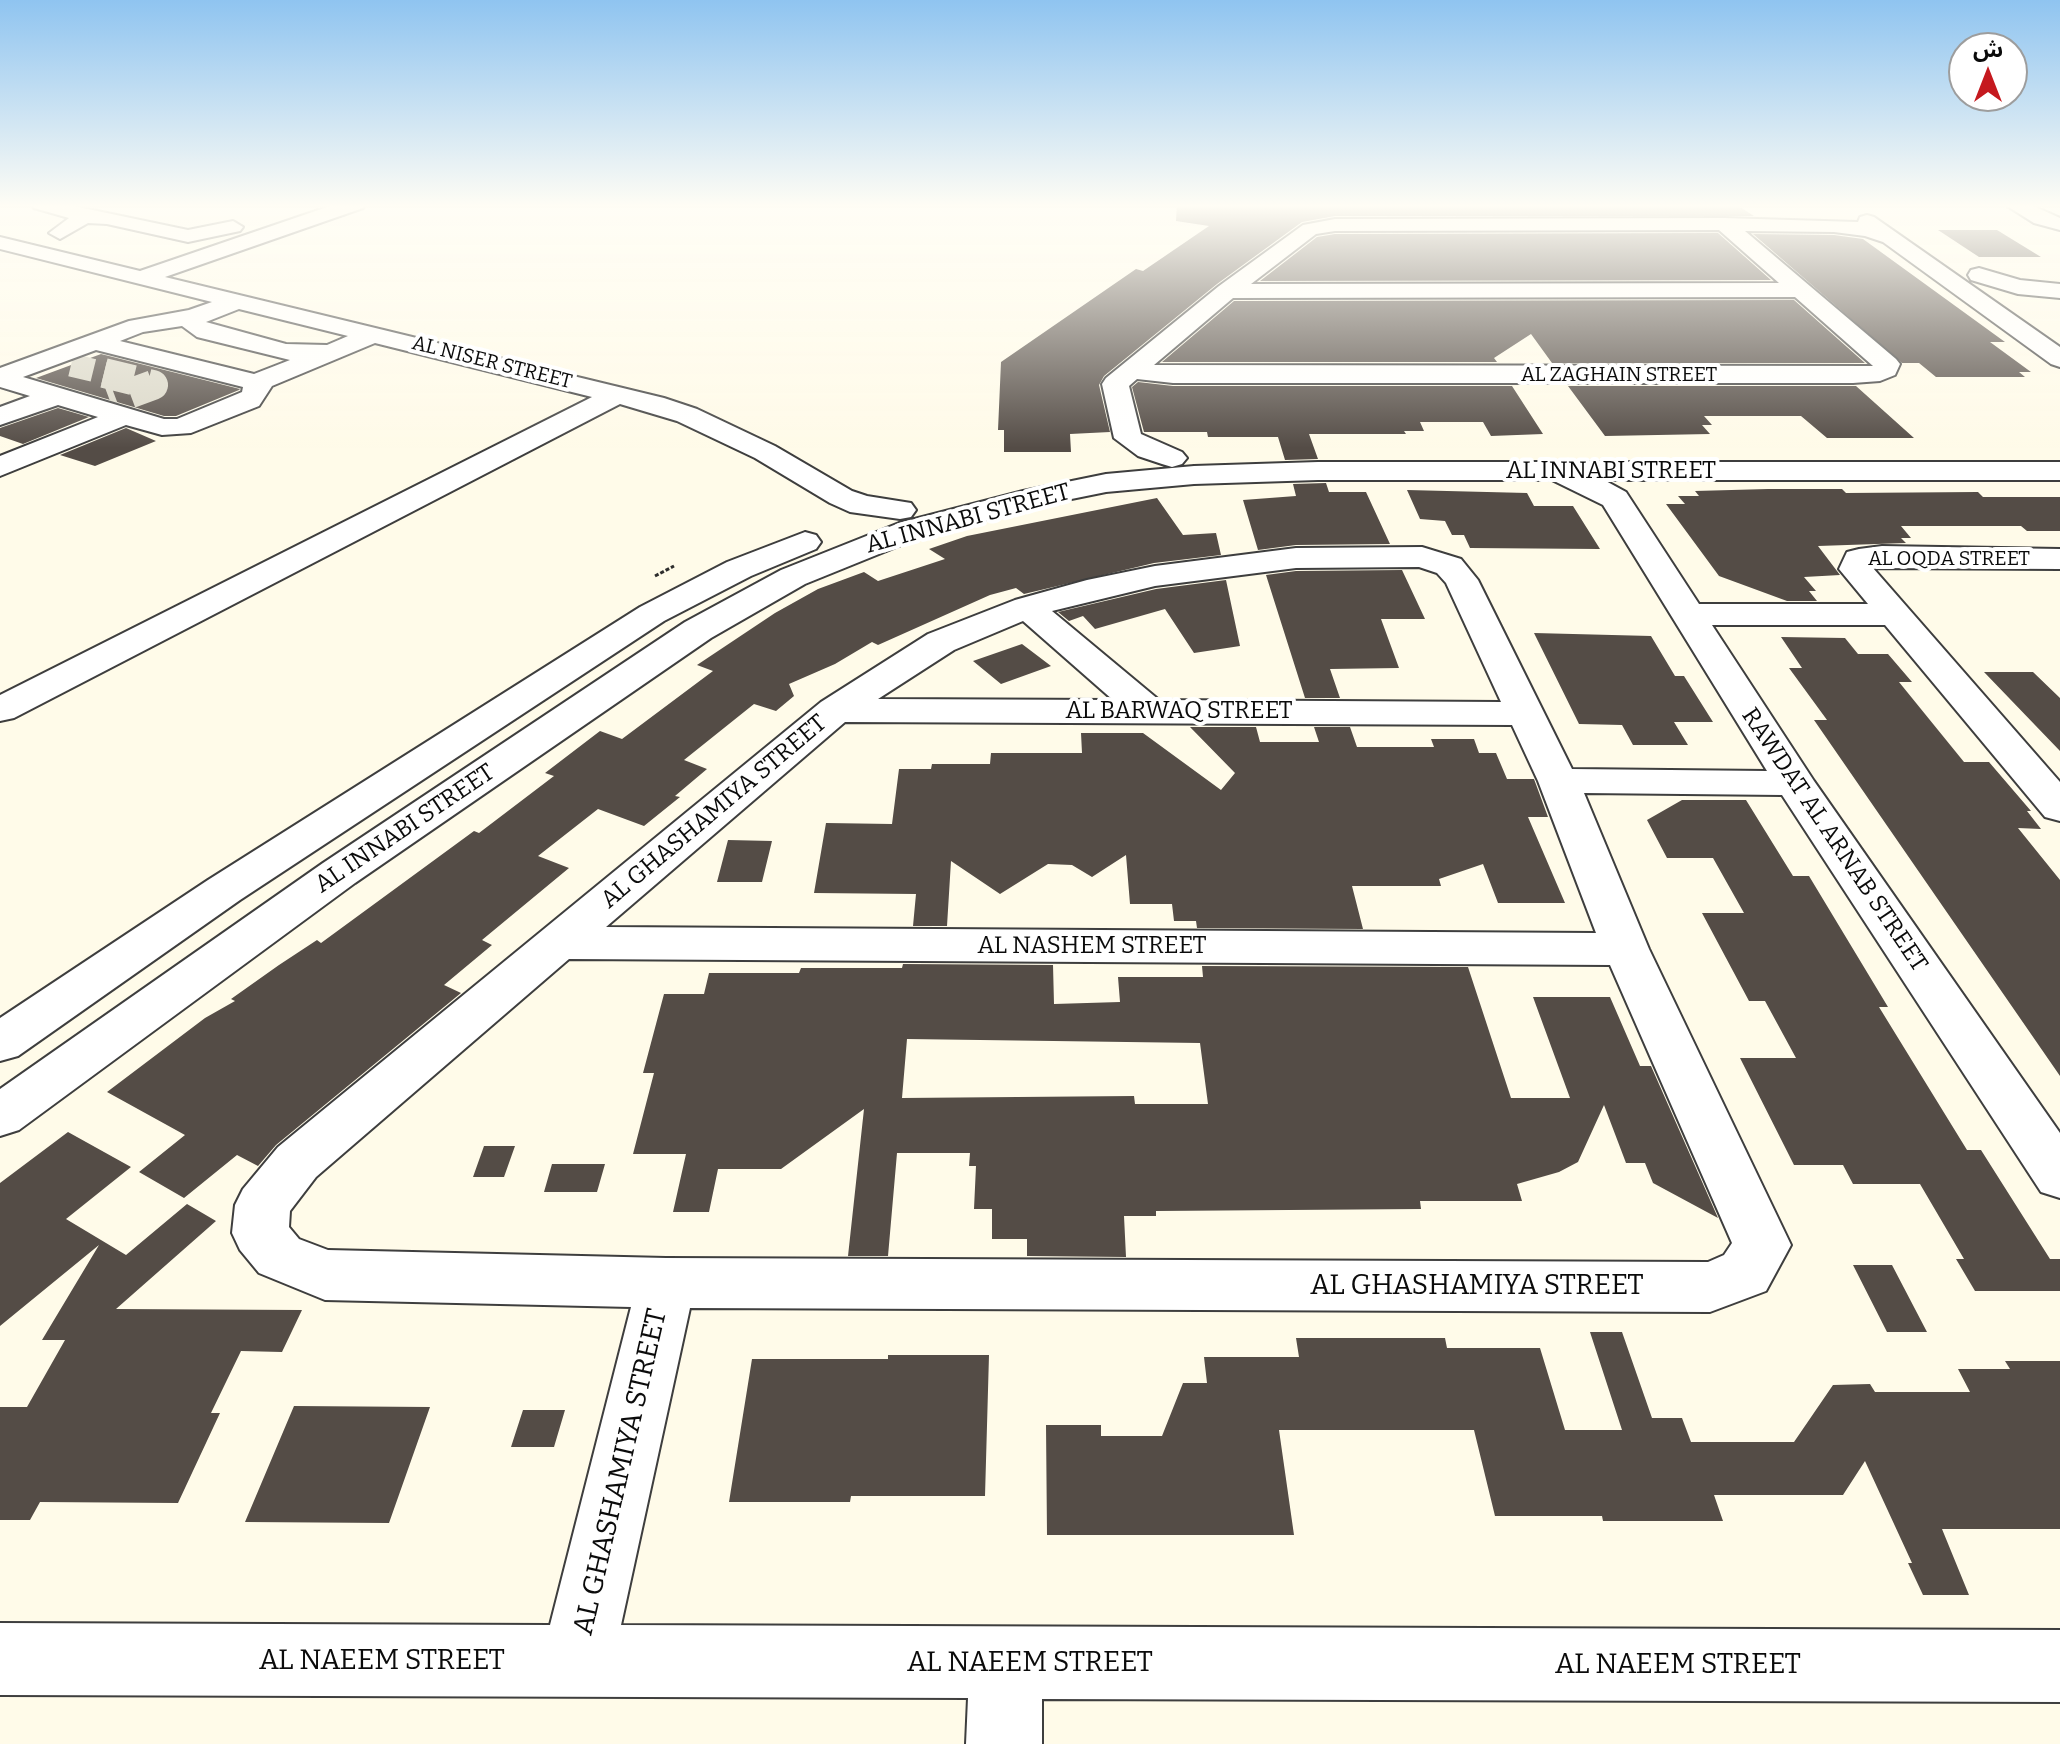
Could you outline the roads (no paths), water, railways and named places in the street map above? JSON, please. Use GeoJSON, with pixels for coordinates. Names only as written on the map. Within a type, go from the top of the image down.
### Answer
{"type":"FeatureCollection","features":[{"type":"Feature","properties":{"kind":"street","name":"AL NISER STREET"},"geometry":{"type":"LineString","coordinates":[[172,285],[618,394],[687,415],[774,457],[841,497],[861,505],[900,510]]}},
{"type":"Feature","properties":{"kind":"street"},"geometry":{"type":"LineString","coordinates":[[1172,458],[1148,450],[1128,438],[1115,384],[1235,285]]}},
{"type":"Feature","properties":{"kind":"street"},"geometry":{"type":"LineString","coordinates":[[1468,285],[1473,291]]}},
{"type":"Feature","properties":{"kind":"street","name":"AL ZAGHAIN STREET"},"geometry":{"type":"LineString","coordinates":[[1131,370],[1173,375],[1853,375],[1880,373],[1886,369],[1887,364],[1793,285]]}},
{"type":"Feature","properties":{"kind":"street"},"geometry":{"type":"LineString","coordinates":[[1956,285],[2060,359]]}},
{"type":"Feature","properties":{"kind":"street"},"geometry":{"type":"LineString","coordinates":[[1964,285],[1975,289],[2060,348]]}},
{"type":"Feature","properties":{"kind":"street"},"geometry":{"type":"LineString","coordinates":[[2006,285],[2038,298]]}},
{"type":"Feature","properties":{"kind":"street"},"geometry":{"type":"LineString","coordinates":[[1227,291],[1798,290]]}},
{"type":"Feature","properties":{"kind":"street"},"geometry":{"type":"LineString","coordinates":[[3,381],[59,362],[93,342],[148,324],[193,317],[238,301]]}},
{"type":"Feature","properties":{"kind":"street"},"geometry":{"type":"LineString","coordinates":[[193,317],[192,322],[198,330],[286,352],[310,353],[338,348]]}},
{"type":"Feature","properties":{"kind":"street"},"geometry":{"type":"LineString","coordinates":[[93,342],[258,383],[374,334]]}},
{"type":"Feature","properties":{"kind":"street"},"geometry":{"type":"LineString","coordinates":[[153,385],[195,367]]}},
{"type":"Feature","properties":{"kind":"street"},"geometry":{"type":"LineString","coordinates":[[3,381],[105,408],[162,427],[181,427],[249,400],[255,394],[258,383]]}},
{"type":"Feature","properties":{"kind":"street"},"geometry":{"type":"LineString","coordinates":[[0,710],[618,394]]}},
{"type":"Feature","properties":{"kind":"street"},"geometry":{"type":"LineString","coordinates":[[0,417],[56,396]]}},
{"type":"Feature","properties":{"kind":"street"},"geometry":{"type":"LineString","coordinates":[[0,442],[105,408]]}},
{"type":"Feature","properties":{"kind":"street"},"geometry":{"type":"LineString","coordinates":[[0,467],[105,408]]}},
{"type":"Feature","properties":{"kind":"street"},"geometry":{"type":"LineString","coordinates":[[1109,465],[1128,438]]}},
{"type":"Feature","properties":{"kind":"street","name":"AL NISER STREET"},"geometry":{"type":"LineString","coordinates":[[745,444],[759,461],[808,498],[822,515],[822,535]]}},
{"type":"Feature","properties":{"kind":"street","name":"AL INNABI STREET"},"geometry":{"type":"LineString","coordinates":[[0,1043],[237,882],[639,621],[739,569],[822,535],[900,510],[976,489],[1109,465],[1172,458],[1370,452],[2058,460]]}},
{"type":"Feature","properties":{"kind":"street"},"geometry":{"type":"LineString","coordinates":[[1762,471],[1790,465],[2058,460]]}},
{"type":"Feature","properties":{"kind":"street","name":"AL INNABI STREET"},"geometry":{"type":"LineString","coordinates":[[0,1116],[339,873],[686,638],[751,598],[848,553],[910,530],[1023,500],[1106,483],[1318,471],[2009,471],[2058,460]]}},
{"type":"Feature","properties":{"kind":"street"},"geometry":{"type":"LineString","coordinates":[[1539,470],[1591,485],[1615,499],[1627,482],[1654,470]]}},
{"type":"Feature","properties":{"kind":"street","name":"RAWDAT AL ARNAB STREET"},"geometry":{"type":"LineString","coordinates":[[1615,499],[1795,783],[2060,1176]]}},
{"type":"Feature","properties":{"kind":"street","name":"AL OQDA STREET"},"geometry":{"type":"LineString","coordinates":[[2060,559],[1882,556],[1859,559],[1856,569],[2060,808]]}},
{"type":"Feature","properties":{"kind":"street","name":"AL GHASHAMIYA STREET"},"geometry":{"type":"LineString","coordinates":[[1422,557],[1449,566],[1461,580],[1558,781],[1626,949],[1762,1245],[1745,1273],[1710,1287],[666,1283],[325,1275],[279,1256],[260,1233],[263,1205],[297,1162],[835,710],[941,642],[1027,607],[1087,590],[1155,576],[1296,558],[1422,557]]}},
{"type":"Feature","properties":{"kind":"street"},"geometry":{"type":"LineString","coordinates":[[1027,607],[1147,710]]}},
{"type":"Feature","properties":{"kind":"street"},"geometry":{"type":"LineString","coordinates":[[1686,614],[1893,615]]}},
{"type":"Feature","properties":{"kind":"street","name":"AL BARWAQ STREET"},"geometry":{"type":"LineString","coordinates":[[835,710],[1524,714]]}},
{"type":"Feature","properties":{"kind":"street"},"geometry":{"type":"LineString","coordinates":[[1558,781],[1795,783]]}},
{"type":"Feature","properties":{"kind":"street","name":"AL NASHEM STREET"},"geometry":{"type":"LineString","coordinates":[[559,943],[1626,949]]}},
{"type":"Feature","properties":{"kind":"street","name":"AL GHASHAMIYA STREET"},"geometry":{"type":"LineString","coordinates":[[577,1662],[666,1283]]}},
{"type":"Feature","properties":{"kind":"street","name":"AL NAEEM STREET"},"geometry":{"type":"LineString","coordinates":[[0,1659],[2060,1666]]}},
{"type":"Feature","properties":{"kind":"street"},"geometry":{"type":"LineString","coordinates":[[1004,1744],[1006,1663]]}},
{"type":"Feature","properties":{"kind":"tunnel"},"geometry":{"type":"LineString","coordinates":[[71,365],[112,375]]}},
{"type":"Feature","properties":{"kind":"tunnel"},"geometry":{"type":"LineString","coordinates":[[104,373],[153,385],[110,401]]}}]}
